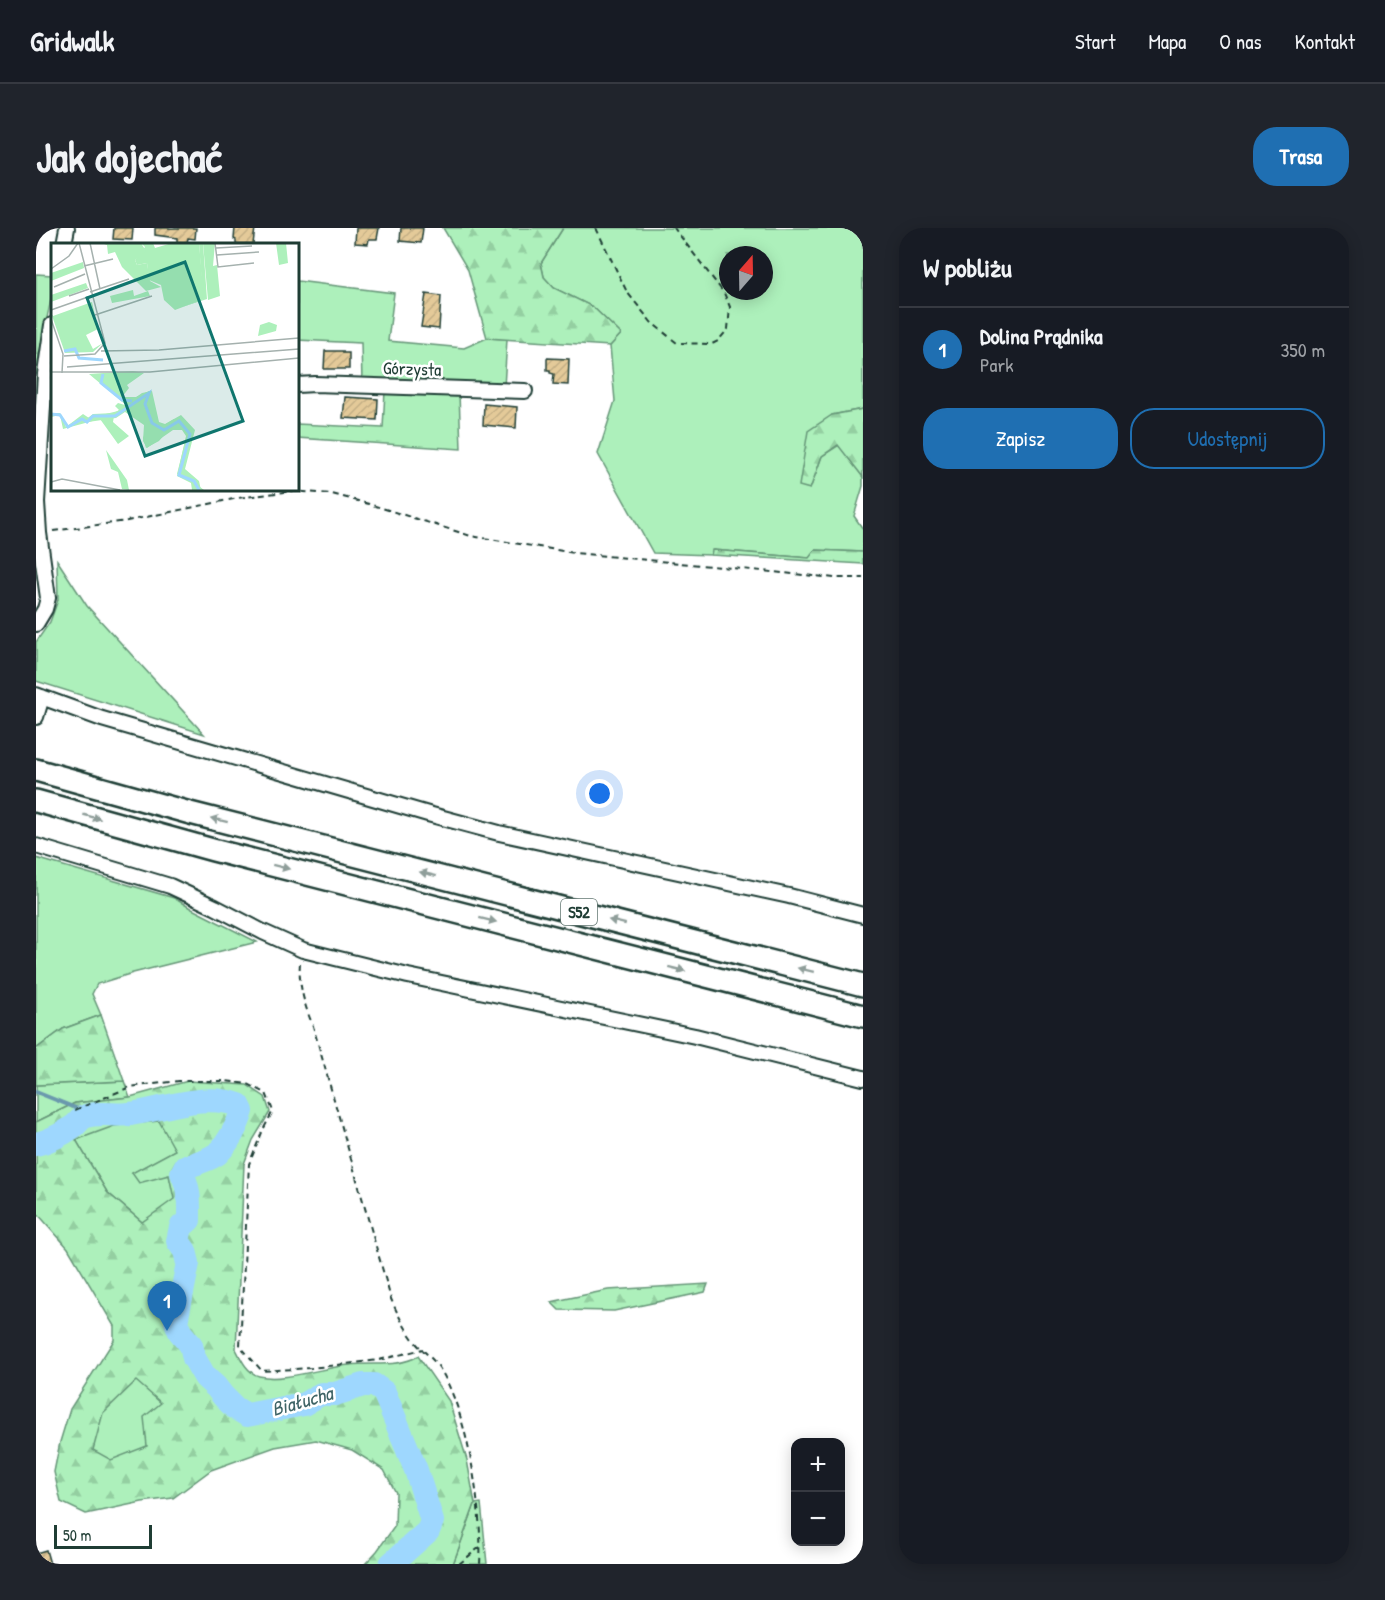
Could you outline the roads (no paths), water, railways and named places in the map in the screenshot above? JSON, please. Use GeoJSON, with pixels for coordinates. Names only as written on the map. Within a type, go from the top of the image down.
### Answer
{"type":"FeatureCollection","features":[{"type":"Feature","properties":{"kind":"highway","name":"S52"},"geometry":{"type":"LineString","coordinates":[[36,770],[190,813],[863,985]]}},
{"type":"Feature","properties":{"kind":"highway","name":"S52"},"geometry":{"type":"LineString","coordinates":[[36,801],[213,850],[863,1016]]}},
{"type":"Feature","properties":{"kind":"street"},"geometry":{"type":"LineString","coordinates":[[64,243],[67,228]]}},
{"type":"Feature","properties":{"kind":"street"},"geometry":{"type":"LineString","coordinates":[[36,624],[44,613],[48,598],[37,502],[51,342]]}},
{"type":"Feature","properties":{"kind":"street","name":"Górzysta"},"geometry":{"type":"LineString","coordinates":[[298,385],[525,391]]}},
{"type":"Feature","properties":{"kind":"street"},"geometry":{"type":"LineString","coordinates":[[36,717],[39,696],[102,719],[428,814],[500,833],[789,896],[863,915]]}},
{"type":"Feature","properties":{"kind":"street"},"geometry":{"type":"LineString","coordinates":[[36,846],[170,886],[303,950],[408,976],[696,1036],[863,1078]]}},
{"type":"Feature","properties":{"kind":"waterway"},"geometry":{"type":"LineString","coordinates":[[36,1092],[93,1115]]}},
{"type":"Feature","properties":{"kind":"waterway","name":"Białucha"},"geometry":{"type":"LineString","coordinates":[[36,1144],[61,1134],[89,1115],[130,1114],[212,1100],[239,1105],[242,1111],[238,1122],[221,1150],[210,1158],[185,1167],[182,1173],[188,1191],[189,1220],[181,1227],[178,1241],[185,1251],[188,1263],[176,1322],[180,1332],[191,1345],[194,1358],[205,1377],[235,1408],[247,1415],[304,1404],[321,1394],[335,1394],[363,1385],[374,1385],[384,1392],[416,1470],[432,1521],[428,1531],[391,1564]]}},
{"type":"Feature","properties":{"kind":"place","name":"Dolina Prądnika"},"geometry":{"type":"Point","coordinates":[167,1331]}}]}
